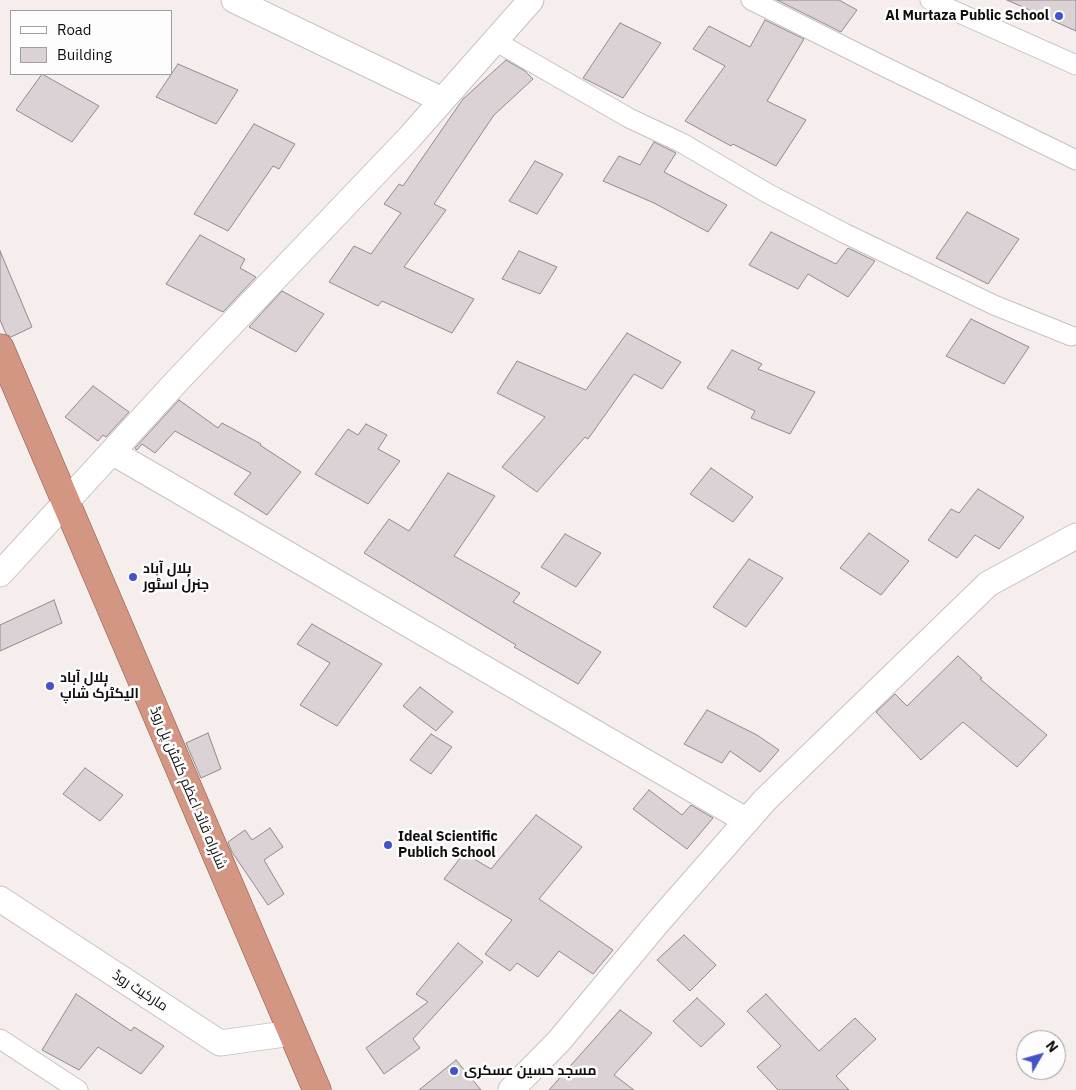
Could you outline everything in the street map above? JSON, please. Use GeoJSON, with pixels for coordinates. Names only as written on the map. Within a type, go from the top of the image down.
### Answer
{"type":"FeatureCollection","features":[{"type":"Feature","properties":{"kind":"highway","name":"شاہراہ قائد اعظم کلفٹن پل روڈ"},"geometry":{"type":"LineString","coordinates":[[0,348],[316,1090]]}},
{"type":"Feature","properties":{"kind":"street"},"geometry":{"type":"LineString","coordinates":[[234,0],[442,100]]}},
{"type":"Feature","properties":{"kind":"street"},"geometry":{"type":"LineString","coordinates":[[0,574],[177,381],[408,138],[532,0]]}},
{"type":"Feature","properties":{"kind":"street"},"geometry":{"type":"LineString","coordinates":[[751,0],[1076,160]]}},
{"type":"Feature","properties":{"kind":"street"},"geometry":{"type":"LineString","coordinates":[[930,0],[1076,65]]}},
{"type":"Feature","properties":{"kind":"street"},"geometry":{"type":"LineString","coordinates":[[495,41],[629,118],[682,143],[767,193],[844,233],[994,305],[1071,336]]}},
{"type":"Feature","properties":{"kind":"street"},"geometry":{"type":"LineString","coordinates":[[112,452],[747,821]]}},
{"type":"Feature","properties":{"kind":"street"},"geometry":{"type":"LineString","coordinates":[[511,1090],[559,1041],[658,922],[765,800],[988,584],[1076,536]]}},
{"type":"Feature","properties":{"kind":"street","name":"مارکیٹ روڈ"},"geometry":{"type":"LineString","coordinates":[[0,899],[220,1043],[292,1034]]}},
{"type":"Feature","properties":{"kind":"street"},"geometry":{"type":"LineString","coordinates":[[0,1039],[78,1090]]}},
{"type":"Feature","properties":{"kind":"building"},"geometry":{"type":"Polygon","coordinates":[[[777,0],[839,0],[857,10],[841,32],[777,0]]]}},
{"type":"Feature","properties":{"kind":"building","name":"Al Murtaza Public School"},"geometry":{"type":"Polygon","coordinates":[[[1007,0],[1076,0],[1076,31],[1007,0]]]}},
{"type":"Feature","properties":{"kind":"building"},"geometry":{"type":"Polygon","coordinates":[[[765,20],[804,39],[767,101],[806,120],[776,166],[733,144],[731,146],[685,121],[725,66],[693,49],[709,26],[750,47],[765,20]]]}},
{"type":"Feature","properties":{"kind":"building"},"geometry":{"type":"Polygon","coordinates":[[[620,23],[661,43],[623,98],[583,78],[620,23]]]}},
{"type":"Feature","properties":{"kind":"building"},"geometry":{"type":"Polygon","coordinates":[[[506,60],[525,71],[533,79],[494,115],[434,204],[446,210],[404,267],[474,299],[452,333],[382,301],[378,306],[329,282],[354,246],[371,254],[401,213],[384,204],[399,184],[403,186],[463,99],[506,60]]]}},
{"type":"Feature","properties":{"kind":"building"},"geometry":{"type":"Polygon","coordinates":[[[178,64],[238,90],[216,124],[156,97],[178,64]]]}},
{"type":"Feature","properties":{"kind":"building"},"geometry":{"type":"Polygon","coordinates":[[[41,75],[99,106],[72,142],[16,110],[41,75]]]}},
{"type":"Feature","properties":{"kind":"building"},"geometry":{"type":"Polygon","coordinates":[[[254,124],[295,144],[279,169],[273,166],[228,231],[194,214],[254,124]]]}},
{"type":"Feature","properties":{"kind":"building"},"geometry":{"type":"Polygon","coordinates":[[[654,142],[676,153],[664,172],[727,205],[708,232],[654,203],[603,181],[619,156],[640,165],[654,142]]]}},
{"type":"Feature","properties":{"kind":"building"},"geometry":{"type":"Polygon","coordinates":[[[535,161],[563,174],[537,214],[509,201],[535,161]]]}},
{"type":"Feature","properties":{"kind":"building"},"geometry":{"type":"Polygon","coordinates":[[[967,212],[1019,239],[988,284],[936,258],[967,212]]]}},
{"type":"Feature","properties":{"kind":"building"},"geometry":{"type":"Polygon","coordinates":[[[771,232],[836,264],[848,248],[875,261],[848,297],[808,274],[798,289],[749,265],[771,232]]]}},
{"type":"Feature","properties":{"kind":"building"},"geometry":{"type":"Polygon","coordinates":[[[200,235],[245,259],[240,268],[256,277],[223,312],[166,284],[200,235]]]}},
{"type":"Feature","properties":{"kind":"building"},"geometry":{"type":"Polygon","coordinates":[[[0,251],[32,327],[11,337],[6,334],[0,320],[0,251]]]}},
{"type":"Feature","properties":{"kind":"building"},"geometry":{"type":"Polygon","coordinates":[[[519,251],[557,267],[540,294],[502,279],[519,251]]]}},
{"type":"Feature","properties":{"kind":"building"},"geometry":{"type":"Polygon","coordinates":[[[282,291],[324,314],[296,352],[249,327],[282,291]]]}},
{"type":"Feature","properties":{"kind":"building"},"geometry":{"type":"Polygon","coordinates":[[[971,319],[1029,347],[1004,384],[946,356],[971,319]]]}},
{"type":"Feature","properties":{"kind":"building"},"geometry":{"type":"Polygon","coordinates":[[[627,333],[681,362],[662,389],[634,374],[588,439],[585,437],[537,492],[502,467],[545,417],[497,393],[517,361],[586,390],[627,333]]]}},
{"type":"Feature","properties":{"kind":"building"},"geometry":{"type":"Polygon","coordinates":[[[732,350],[762,364],[758,369],[815,392],[790,434],[751,418],[755,411],[707,388],[732,350]]]}},
{"type":"Feature","properties":{"kind":"building"},"geometry":{"type":"Polygon","coordinates":[[[93,386],[129,412],[106,437],[103,435],[98,441],[65,417],[93,386]]]}},
{"type":"Feature","properties":{"kind":"building"},"geometry":{"type":"Polygon","coordinates":[[[179,400],[218,428],[222,423],[261,444],[301,472],[267,515],[234,494],[251,473],[175,431],[155,453],[142,444],[137,450],[135,448],[179,400]]]}},
{"type":"Feature","properties":{"kind":"building"},"geometry":{"type":"Polygon","coordinates":[[[366,424],[387,435],[378,449],[400,461],[368,504],[315,474],[348,429],[358,435],[366,424]]]}},
{"type":"Feature","properties":{"kind":"building"},"geometry":{"type":"Polygon","coordinates":[[[711,468],[753,497],[733,522],[690,494],[711,468]]]}},
{"type":"Feature","properties":{"kind":"building"},"geometry":{"type":"Polygon","coordinates":[[[448,473],[495,496],[454,556],[520,593],[513,602],[601,652],[578,684],[514,647],[516,645],[364,553],[389,519],[409,531],[448,473]]]}},
{"type":"Feature","properties":{"kind":"building"},"geometry":{"type":"Polygon","coordinates":[[[978,489],[1024,517],[999,549],[975,535],[957,558],[928,540],[951,509],[959,513],[978,489]]]}},
{"type":"Feature","properties":{"kind":"building"},"geometry":{"type":"Polygon","coordinates":[[[869,533],[909,561],[881,595],[840,568],[869,533]]]}},
{"type":"Feature","properties":{"kind":"building"},"geometry":{"type":"Polygon","coordinates":[[[565,534],[601,553],[576,587],[541,567],[565,534]]]}},
{"type":"Feature","properties":{"kind":"building"},"geometry":{"type":"Polygon","coordinates":[[[749,559],[783,578],[746,627],[713,607],[749,559]]]}},
{"type":"Feature","properties":{"kind":"building"},"geometry":{"type":"Polygon","coordinates":[[[54,600],[62,623],[0,651],[0,625],[54,600]]]}},
{"type":"Feature","properties":{"kind":"building"},"geometry":{"type":"Polygon","coordinates":[[[312,624],[382,664],[337,726],[300,705],[330,663],[297,644],[312,624]]]}},
{"type":"Feature","properties":{"kind":"building"},"geometry":{"type":"Polygon","coordinates":[[[958,656],[982,678],[980,679],[1047,735],[1017,767],[963,722],[921,760],[876,712],[895,694],[907,706],[958,656]]]}},
{"type":"Feature","properties":{"kind":"building"},"geometry":{"type":"Polygon","coordinates":[[[420,687],[453,712],[436,731],[403,706],[420,687]]]}},
{"type":"Feature","properties":{"kind":"building"},"geometry":{"type":"Polygon","coordinates":[[[707,710],[757,735],[779,750],[760,772],[730,751],[722,763],[684,744],[707,710]]]}},
{"type":"Feature","properties":{"kind":"building"},"geometry":{"type":"Polygon","coordinates":[[[208,733],[221,769],[201,778],[186,743],[208,733]]]}},
{"type":"Feature","properties":{"kind":"building"},"geometry":{"type":"Polygon","coordinates":[[[431,734],[452,747],[431,774],[410,760],[431,734]]]}},
{"type":"Feature","properties":{"kind":"building"},"geometry":{"type":"Polygon","coordinates":[[[85,768],[123,795],[100,821],[63,794],[85,768]]]}},
{"type":"Feature","properties":{"kind":"building"},"geometry":{"type":"Polygon","coordinates":[[[649,790],[682,815],[691,805],[713,818],[687,849],[633,809],[649,790]]]}},
{"type":"Feature","properties":{"kind":"building"},"geometry":{"type":"Polygon","coordinates":[[[536,815],[582,847],[539,899],[613,950],[593,974],[559,951],[538,977],[517,963],[510,971],[485,954],[512,920],[444,879],[464,853],[491,869],[536,815]]]}},
{"type":"Feature","properties":{"kind":"building"},"geometry":{"type":"Polygon","coordinates":[[[270,828],[283,847],[264,860],[284,894],[268,905],[232,852],[228,842],[245,830],[252,840],[270,828]]]}},
{"type":"Feature","properties":{"kind":"building"},"geometry":{"type":"Polygon","coordinates":[[[684,935],[716,965],[690,991],[657,960],[684,935]]]}},
{"type":"Feature","properties":{"kind":"building"},"geometry":{"type":"Polygon","coordinates":[[[458,943],[483,962],[413,1039],[420,1048],[384,1074],[366,1048],[428,1002],[416,994],[458,943]]]}},
{"type":"Feature","properties":{"kind":"building"},"geometry":{"type":"Polygon","coordinates":[[[76,994],[131,1031],[134,1027],[164,1046],[141,1074],[98,1047],[79,1070],[42,1050],[76,994]]]}},
{"type":"Feature","properties":{"kind":"building"},"geometry":{"type":"Polygon","coordinates":[[[766,994],[819,1051],[855,1018],[876,1039],[836,1076],[849,1090],[778,1090],[757,1067],[781,1046],[747,1011],[766,994]]]}},
{"type":"Feature","properties":{"kind":"building"},"geometry":{"type":"Polygon","coordinates":[[[697,998],[725,1024],[701,1047],[673,1021],[697,998]]]}},
{"type":"Feature","properties":{"kind":"building"},"geometry":{"type":"Polygon","coordinates":[[[620,1010],[652,1033],[614,1075],[634,1090],[549,1090],[620,1010]]]}},
{"type":"Feature","properties":{"kind":"building","name":"مسجد حسین عسکری"},"geometry":{"type":"Polygon","coordinates":[[[456,1060],[481,1090],[419,1090],[456,1060]]]}},
{"type":"Feature","properties":{"kind":"place","name":"Al Murtaza Public School"},"geometry":{"type":"Point","coordinates":[1059,16]}},
{"type":"Feature","properties":{"kind":"place","name":"ہلال آباد جنرل اسٹور"},"geometry":{"type":"Point","coordinates":[133,577]}},
{"type":"Feature","properties":{"kind":"place","name":"ہلال آباد الیکٹرک شاپ"},"geometry":{"type":"Point","coordinates":[50,686]}},
{"type":"Feature","properties":{"kind":"place","name":"Ideal Scientific Publich School"},"geometry":{"type":"Point","coordinates":[388,845]}},
{"type":"Feature","properties":{"kind":"place","name":"مسجد حسین عسکری"},"geometry":{"type":"Point","coordinates":[454,1071]}}]}
